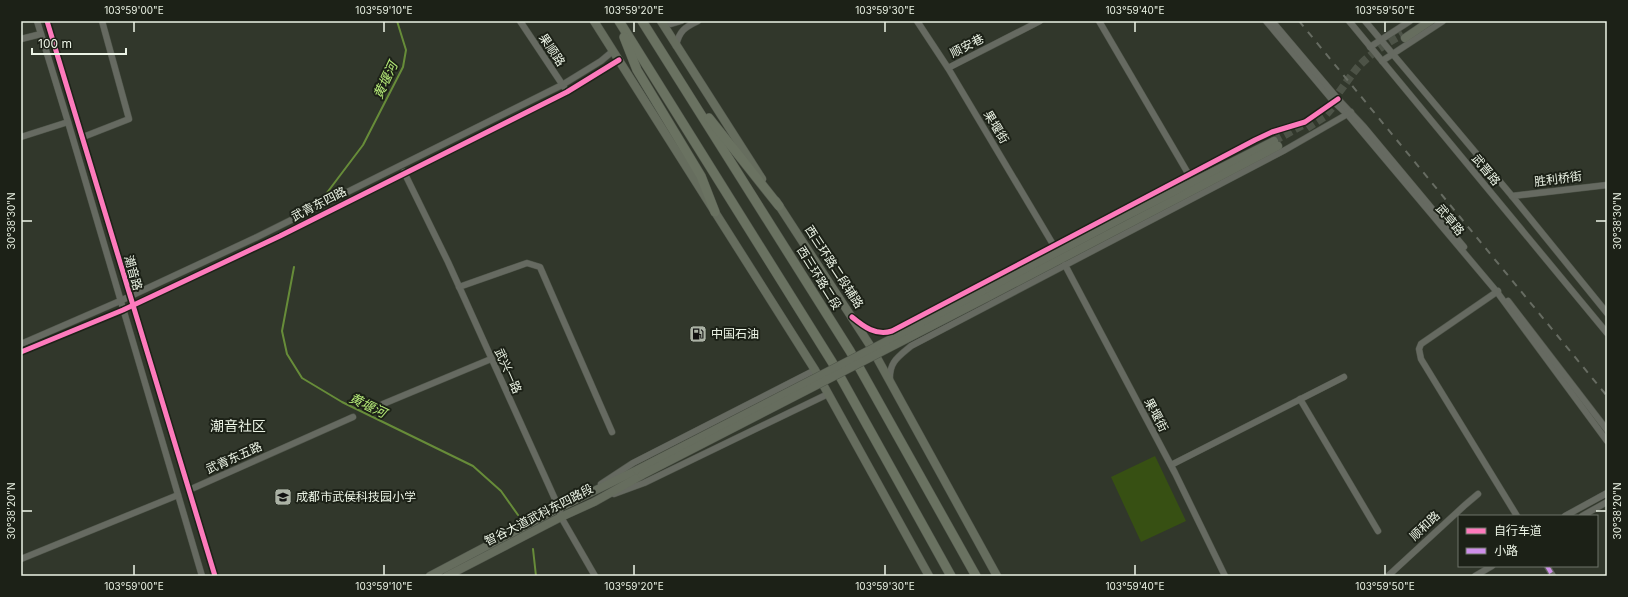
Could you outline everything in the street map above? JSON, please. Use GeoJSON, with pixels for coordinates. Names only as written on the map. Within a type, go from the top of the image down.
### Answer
{"type":"FeatureCollection","features":[{"type":"Feature","properties":{"kind":"highway"},"geometry":{"type":"LineString","coordinates":[[619,21],[637,70],[701,176],[715,212]]}},
{"type":"Feature","properties":{"kind":"highway"},"geometry":{"type":"LineString","coordinates":[[619,21],[832,362],[951,576]]}},
{"type":"Feature","properties":{"kind":"highway","name":"西三环路二段"},"geometry":{"type":"LineString","coordinates":[[642,21],[850,351],[976,576]]}},
{"type":"Feature","properties":{"kind":"highway"},"geometry":{"type":"LineString","coordinates":[[681,83],[780,206]]}},
{"type":"Feature","properties":{"kind":"main road"},"geometry":{"type":"LineString","coordinates":[[594,21],[815,370],[929,576]]}},
{"type":"Feature","properties":{"kind":"main road","name":"西三环路二段辅路"},"geometry":{"type":"LineString","coordinates":[[661,21],[871,347],[997,576]]}},
{"type":"Feature","properties":{"kind":"main road"},"geometry":{"type":"LineString","coordinates":[[1422,21],[1404,36],[1430,21]]}},
{"type":"Feature","properties":{"kind":"main road"},"geometry":{"type":"LineString","coordinates":[[639,473],[1276,143]]}},
{"type":"Feature","properties":{"kind":"main road","name":"智谷大道武科东四路段"},"geometry":{"type":"LineString","coordinates":[[430,576],[585,494],[639,473]]}},
{"type":"Feature","properties":{"kind":"main road","name":"智谷大道武科东四路段"},"geometry":{"type":"LineString","coordinates":[[447,576],[561,517],[594,502],[639,473]]}},
{"type":"Feature","properties":{"kind":"street","name":"潮音路"},"geometry":{"type":"LineString","coordinates":[[37,21],[202,576]]}},
{"type":"Feature","properties":{"kind":"street","name":"潮音路"},"geometry":{"type":"LineString","coordinates":[[47,21],[83,137],[132,306],[215,576]]}},
{"type":"Feature","properties":{"kind":"street"},"geometry":{"type":"LineString","coordinates":[[83,137],[129,119],[102,21]]}},
{"type":"Feature","properties":{"kind":"street","name":"果顺路"},"geometry":{"type":"LineString","coordinates":[[520,21],[567,92]]}},
{"type":"Feature","properties":{"kind":"street"},"geometry":{"type":"LineString","coordinates":[[661,21],[671,24],[681,21]]}},
{"type":"Feature","properties":{"kind":"street"},"geometry":{"type":"LineString","coordinates":[[676,46],[677,38],[685,28],[698,21]]}},
{"type":"Feature","properties":{"kind":"street","name":"果堰街"},"geometry":{"type":"LineString","coordinates":[[917,21],[948,68],[1054,246]]}},
{"type":"Feature","properties":{"kind":"street","name":"顺安巷"},"geometry":{"type":"LineString","coordinates":[[948,68],[1040,21]]}},
{"type":"Feature","properties":{"kind":"street"},"geometry":{"type":"LineString","coordinates":[[1099,21],[1189,175]]}},
{"type":"Feature","properties":{"kind":"street","name":"武草路"},"geometry":{"type":"LineString","coordinates":[[1266,21],[1336,101],[1350,113],[1498,291],[1607,430]]}},
{"type":"Feature","properties":{"kind":"street","name":"武草路"},"geometry":{"type":"LineString","coordinates":[[1272,21],[1336,101]]}},
{"type":"Feature","properties":{"kind":"street","name":"武晋路"},"geometry":{"type":"LineString","coordinates":[[1350,21],[1607,333]]}},
{"type":"Feature","properties":{"kind":"street","name":"武晋路"},"geometry":{"type":"LineString","coordinates":[[1366,21],[1380,40],[1394,54],[1607,313]]}},
{"type":"Feature","properties":{"kind":"street"},"geometry":{"type":"LineString","coordinates":[[1370,47],[1410,21]]}},
{"type":"Feature","properties":{"kind":"street"},"geometry":{"type":"LineString","coordinates":[[1382,60],[1394,54],[1442,21]]}},
{"type":"Feature","properties":{"kind":"street"},"geometry":{"type":"LineString","coordinates":[[21,39],[41,34]]}},
{"type":"Feature","properties":{"kind":"street","name":"武青东四路"},"geometry":{"type":"LineString","coordinates":[[21,344],[120,301],[255,238],[562,85],[602,61],[613,51]]}},
{"type":"Feature","properties":{"kind":"street","name":"武青东四路"},"geometry":{"type":"LineString","coordinates":[[21,352],[132,306],[280,236],[404,172],[567,92],[619,60]]}},
{"type":"Feature","properties":{"kind":"street"},"geometry":{"type":"LineString","coordinates":[[852,317],[869,330],[886,333],[892,331],[1272,132],[1305,122],[1336,101]]}},
{"type":"Feature","properties":{"kind":"street"},"geometry":{"type":"LineString","coordinates":[[890,382],[890,367],[896,358],[910,346],[1285,150],[1350,113]]}},
{"type":"Feature","properties":{"kind":"street"},"geometry":{"type":"LineString","coordinates":[[21,137],[68,122]]}},
{"type":"Feature","properties":{"kind":"street","name":"武兴一路"},"geometry":{"type":"LineString","coordinates":[[404,172],[459,287],[559,508],[561,517],[595,576]]}},
{"type":"Feature","properties":{"kind":"street","name":"胜利桥街"},"geometry":{"type":"LineString","coordinates":[[1512,196],[1607,184]]}},
{"type":"Feature","properties":{"kind":"street"},"geometry":{"type":"LineString","coordinates":[[1090,252],[1124,221],[1145,198]]}},
{"type":"Feature","properties":{"kind":"street"},"geometry":{"type":"LineString","coordinates":[[1081,231],[1124,221],[1152,219]]}},
{"type":"Feature","properties":{"kind":"street"},"geometry":{"type":"LineString","coordinates":[[459,287],[527,263],[540,267],[612,432]]}},
{"type":"Feature","properties":{"kind":"street","name":"果堰街"},"geometry":{"type":"LineString","coordinates":[[1065,265],[1171,465],[1225,576]]}},
{"type":"Feature","properties":{"kind":"street"},"geometry":{"type":"LineString","coordinates":[[1498,291],[1421,344],[1418,348],[1421,359],[1516,515]]}},
{"type":"Feature","properties":{"kind":"street","name":"武草路"},"geometry":{"type":"LineString","coordinates":[[1498,291],[1607,441]]}},
{"type":"Feature","properties":{"kind":"street"},"geometry":{"type":"LineString","coordinates":[[383,404],[491,359]]}},
{"type":"Feature","properties":{"kind":"street"},"geometry":{"type":"LineString","coordinates":[[585,494],[633,463],[815,370]]}},
{"type":"Feature","properties":{"kind":"street"},"geometry":{"type":"LineString","coordinates":[[1171,465],[1344,377]]}},
{"type":"Feature","properties":{"kind":"street"},"geometry":{"type":"LineString","coordinates":[[594,502],[644,483],[828,394]]}},
{"type":"Feature","properties":{"kind":"street"},"geometry":{"type":"LineString","coordinates":[[1300,399],[1378,530]]}},
{"type":"Feature","properties":{"kind":"street","name":"武青东五路"},"geometry":{"type":"LineString","coordinates":[[189,490],[353,417]]}},
{"type":"Feature","properties":{"kind":"street"},"geometry":{"type":"LineString","coordinates":[[1567,515],[1607,493]]}},
{"type":"Feature","properties":{"kind":"street","name":"顺和路"},"geometry":{"type":"LineString","coordinates":[[1388,576],[1464,505],[1478,494]]}},
{"type":"Feature","properties":{"kind":"street"},"geometry":{"type":"LineString","coordinates":[[21,559],[178,495]]}},
{"type":"Feature","properties":{"kind":"street"},"geometry":{"type":"LineString","coordinates":[[1584,515],[1607,502]]}},
{"type":"Feature","properties":{"kind":"street"},"geometry":{"type":"LineString","coordinates":[[1475,576],[1490,567]]}},
{"type":"Feature","properties":{"kind":"street"},"geometry":{"type":"LineString","coordinates":[[1548,567],[1552,576]]}},
{"type":"Feature","properties":{"kind":"green space"},"geometry":{"type":"Polygon","coordinates":[[[1155,456],[1186,521],[1141,542],[1111,477],[1155,456]]]}},
{"type":"Feature","properties":{"kind":"waterway","name":"黄堰河"},"geometry":{"type":"LineString","coordinates":[[320,202],[363,145],[403,67],[406,50],[397,21]]}},
{"type":"Feature","properties":{"kind":"waterway","name":"黄堰河"},"geometry":{"type":"LineString","coordinates":[[294,267],[282,331],[287,354],[302,378],[342,402],[473,466],[501,491],[518,515]]}},
{"type":"Feature","properties":{"kind":"waterway","name":"黄堰河"},"geometry":{"type":"LineString","coordinates":[[533,549],[536,576]]}},
{"type":"Feature","properties":{"kind":"tunnel"},"geometry":{"type":"LineString","coordinates":[[1332,102],[1358,67],[1368,57],[1403,34]]}},
{"type":"Feature","properties":{"kind":"tunnel"},"geometry":{"type":"LineString","coordinates":[[1307,128],[1324,117],[1340,99]]}},
{"type":"Feature","properties":{"kind":"tunnel"},"geometry":{"type":"LineString","coordinates":[[1274,141],[1310,121]]}},
{"type":"Feature","properties":{"kind":"railway"},"geometry":{"type":"LineString","coordinates":[[1299,21],[1607,396]]}},
{"type":"Feature","properties":{"kind":"marked path"},"geometry":{"type":"LineString","coordinates":[[1548,567],[1553,576]]}},
{"type":"Feature","properties":{"kind":"cycle path"},"geometry":{"type":"LineString","coordinates":[[47,21],[215,576]]}},
{"type":"Feature","properties":{"kind":"cycle path"},"geometry":{"type":"LineString","coordinates":[[21,352],[123,310],[280,236],[567,92],[619,60]]}},
{"type":"Feature","properties":{"kind":"cycle path"},"geometry":{"type":"LineString","coordinates":[[852,317],[870,330],[881,332],[892,331],[1255,140],[1272,132],[1305,122],[1338,99]]}},
{"type":"Feature","properties":{"kind":"place","name":"中国石油"},"geometry":{"type":"Point","coordinates":[698,334]}},
{"type":"Feature","properties":{"kind":"place","name":"成都市武侯科技园小学"},"geometry":{"type":"Point","coordinates":[283,497]}},
{"type":"Feature","properties":{"kind":"district","name":"潮音社区"},"geometry":{"type":"Point","coordinates":[238,426]}}]}
